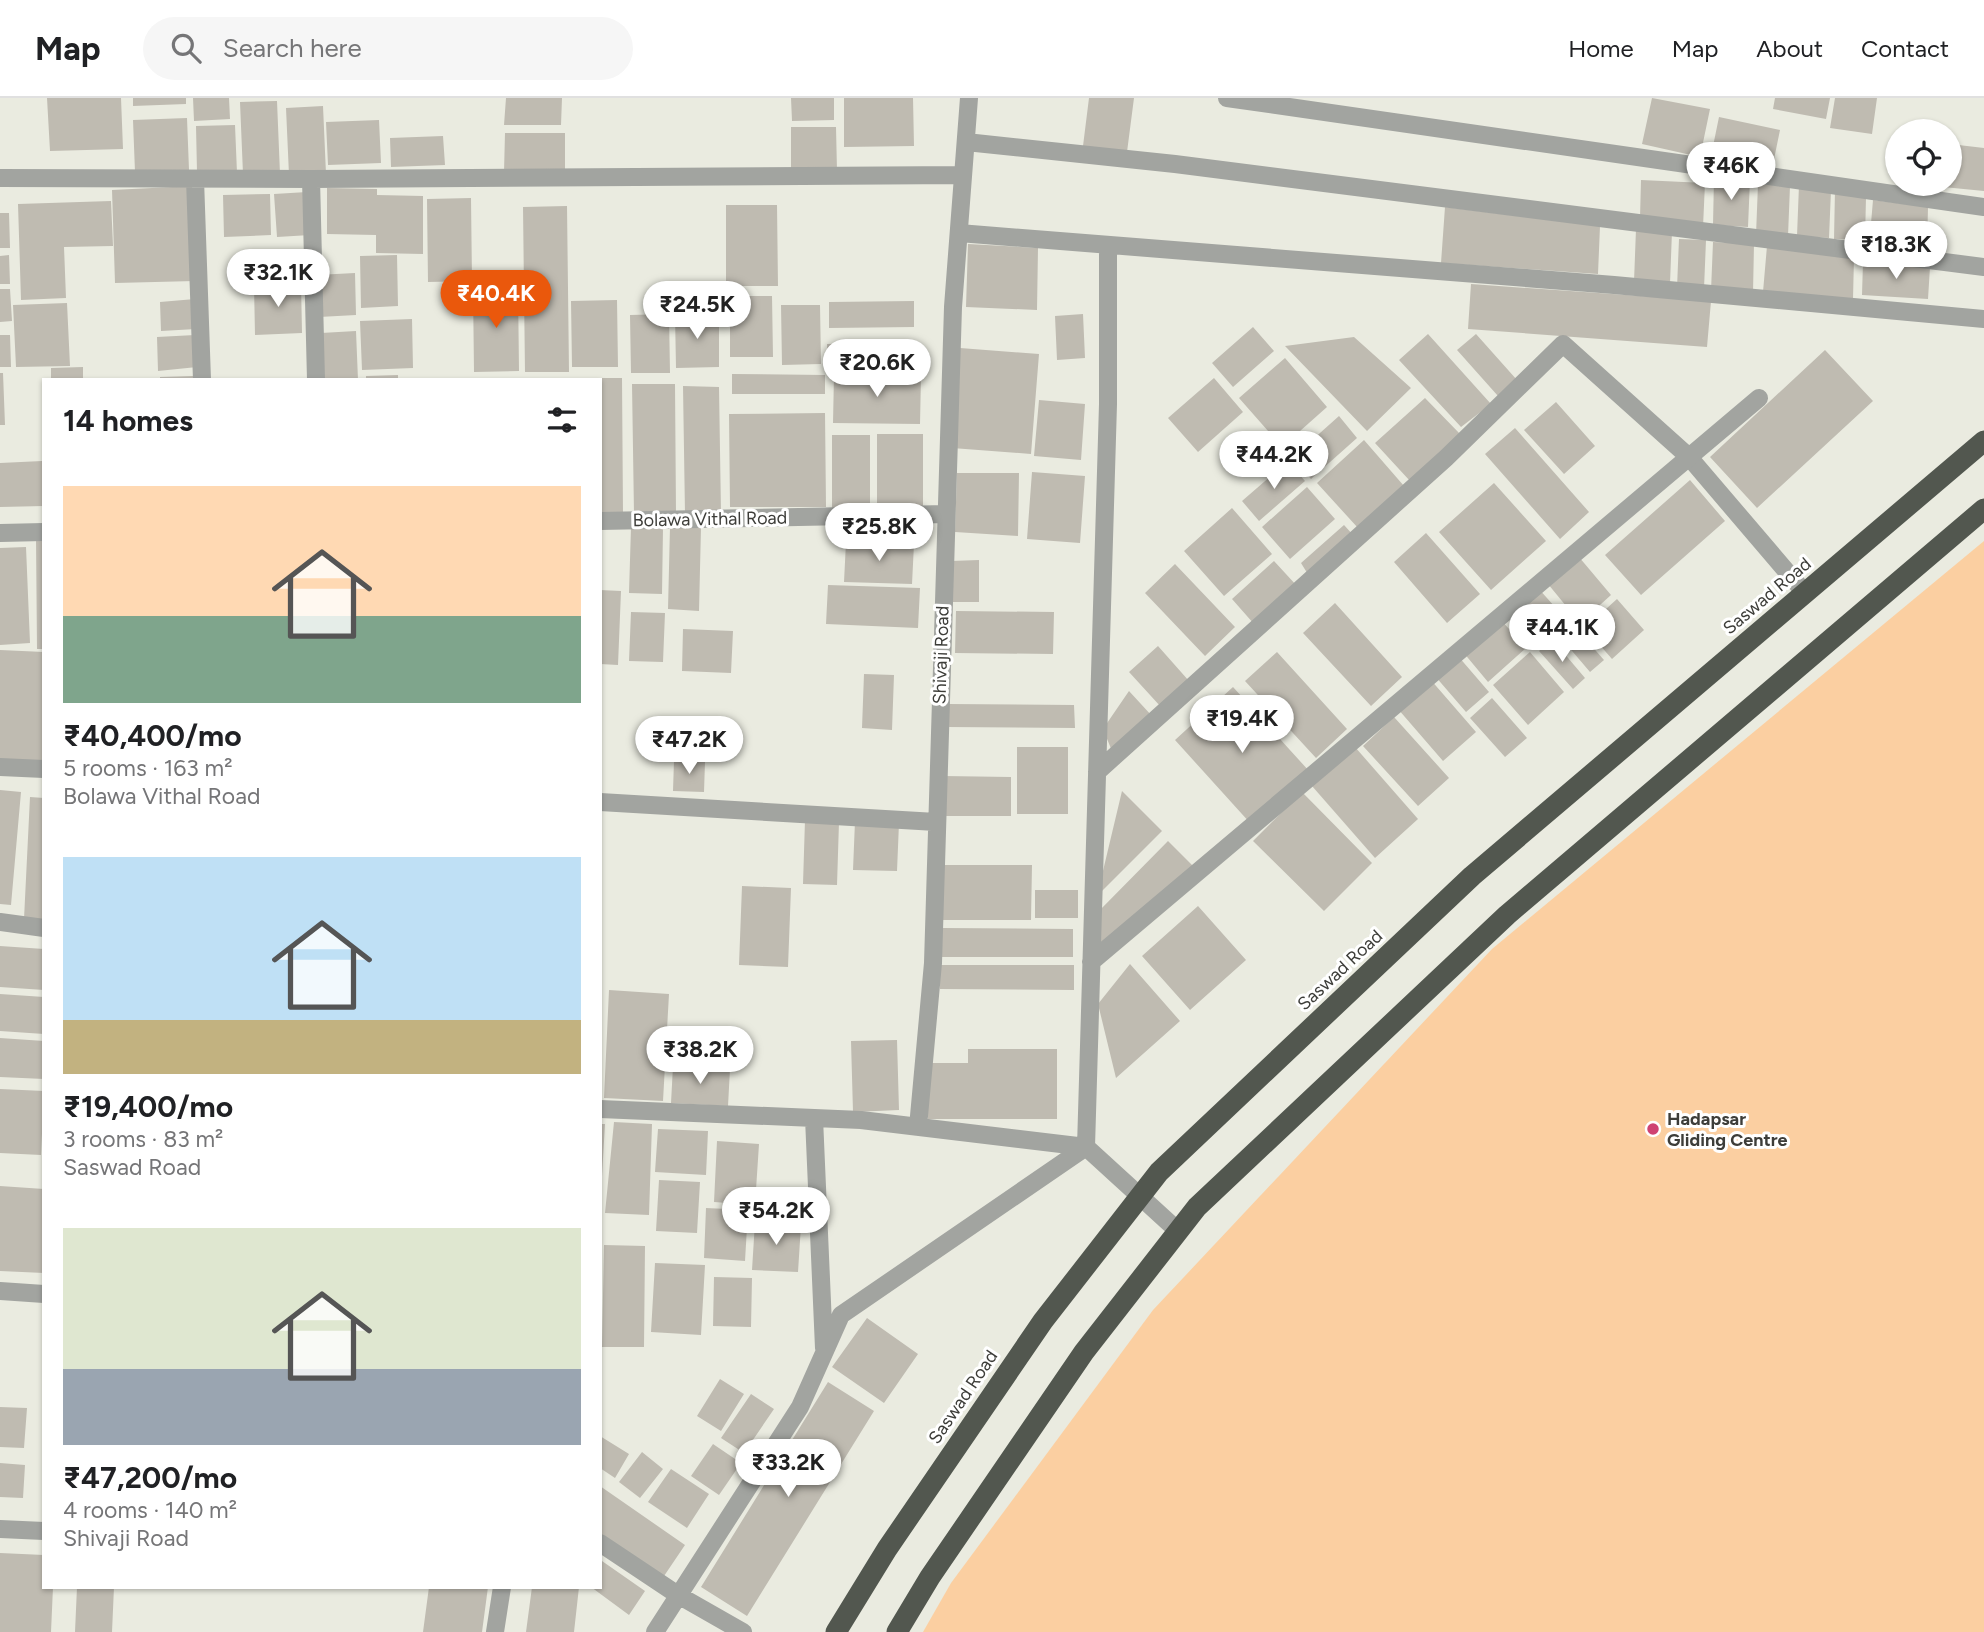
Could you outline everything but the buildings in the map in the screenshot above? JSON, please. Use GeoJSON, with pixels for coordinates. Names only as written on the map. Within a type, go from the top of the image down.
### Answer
{"type":"FeatureCollection","features":[{"type":"Feature","properties":{"kind":"highway","name":"Saswad Road"},"geometry":{"type":"LineString","coordinates":[[836,1632],[887,1549],[1042,1321],[1159,1172],[1472,876],[1984,441]]}},
{"type":"Feature","properties":{"kind":"highway"},"geometry":{"type":"LineString","coordinates":[[897,1632],[930,1577],[1084,1352],[1197,1206],[1507,915],[1984,509]]}},
{"type":"Feature","properties":{"kind":"street","name":"Shivaji Road"},"geometry":{"type":"LineString","coordinates":[[918,1127],[933,963],[953,307],[969,98]]}},
{"type":"Feature","properties":{"kind":"street"},"geometry":{"type":"LineString","coordinates":[[1227,98],[1984,207]]}},
{"type":"Feature","properties":{"kind":"street"},"geometry":{"type":"LineString","coordinates":[[966,142],[1188,166],[1984,267]]}},
{"type":"Feature","properties":{"kind":"street"},"geometry":{"type":"LineString","coordinates":[[0,178],[963,175]]}},
{"type":"Feature","properties":{"kind":"street"},"geometry":{"type":"LineString","coordinates":[[195,179],[202,378]]}},
{"type":"Feature","properties":{"kind":"street"},"geometry":{"type":"LineString","coordinates":[[311,179],[316,378]]}},
{"type":"Feature","properties":{"kind":"street"},"geometry":{"type":"LineString","coordinates":[[959,233],[1614,285],[1984,319]]}},
{"type":"Feature","properties":{"kind":"street"},"geometry":{"type":"LineString","coordinates":[[1086,1147],[1108,404],[1108,246]]}},
{"type":"Feature","properties":{"kind":"street"},"geometry":{"type":"LineString","coordinates":[[1097,772],[1446,458],[1563,344],[1689,457],[1805,593]]}},
{"type":"Feature","properties":{"kind":"street"},"geometry":{"type":"LineString","coordinates":[[1091,962],[1759,398]]}},
{"type":"Feature","properties":{"kind":"street","name":"Bolawa Vithal Road"},"geometry":{"type":"LineString","coordinates":[[602,521],[946,514]]}},
{"type":"Feature","properties":{"kind":"street"},"geometry":{"type":"LineString","coordinates":[[0,533],[42,532]]}},
{"type":"Feature","properties":{"kind":"street"},"geometry":{"type":"LineString","coordinates":[[0,767],[42,769]]}},
{"type":"Feature","properties":{"kind":"street"},"geometry":{"type":"LineString","coordinates":[[602,802],[936,822]]}},
{"type":"Feature","properties":{"kind":"street"},"geometry":{"type":"LineString","coordinates":[[0,922],[42,928]]}},
{"type":"Feature","properties":{"kind":"street"},"geometry":{"type":"LineString","coordinates":[[602,1109],[861,1120],[1086,1147],[1178,1231]]}},
{"type":"Feature","properties":{"kind":"street"},"geometry":{"type":"LineString","coordinates":[[814,1118],[824,1352]]}},
{"type":"Feature","properties":{"kind":"street"},"geometry":{"type":"LineString","coordinates":[[655,1632],[800,1407],[841,1315],[1086,1147]]}},
{"type":"Feature","properties":{"kind":"street"},"geometry":{"type":"LineString","coordinates":[[0,1291],[42,1294]]}},
{"type":"Feature","properties":{"kind":"street"},"geometry":{"type":"LineString","coordinates":[[0,1529],[42,1531]]}},
{"type":"Feature","properties":{"kind":"street"},"geometry":{"type":"LineString","coordinates":[[602,1544],[678,1595],[743,1632]]}},
{"type":"Feature","properties":{"kind":"street"},"geometry":{"type":"LineString","coordinates":[[495,1632],[502,1589]]}},
{"type":"Feature","properties":{"kind":"shaded area","name":"Hadapsar Gliding Centre"},"geometry":{"type":"Polygon","coordinates":[[[1984,541],[1984,1632],[923,1632],[951,1583],[1153,1310],[1492,949],[1984,541]]]}},
{"type":"Feature","properties":{"kind":"place","name":"Hadapsar Gliding Centre"},"geometry":{"type":"Point","coordinates":[1653,1129]}}]}
